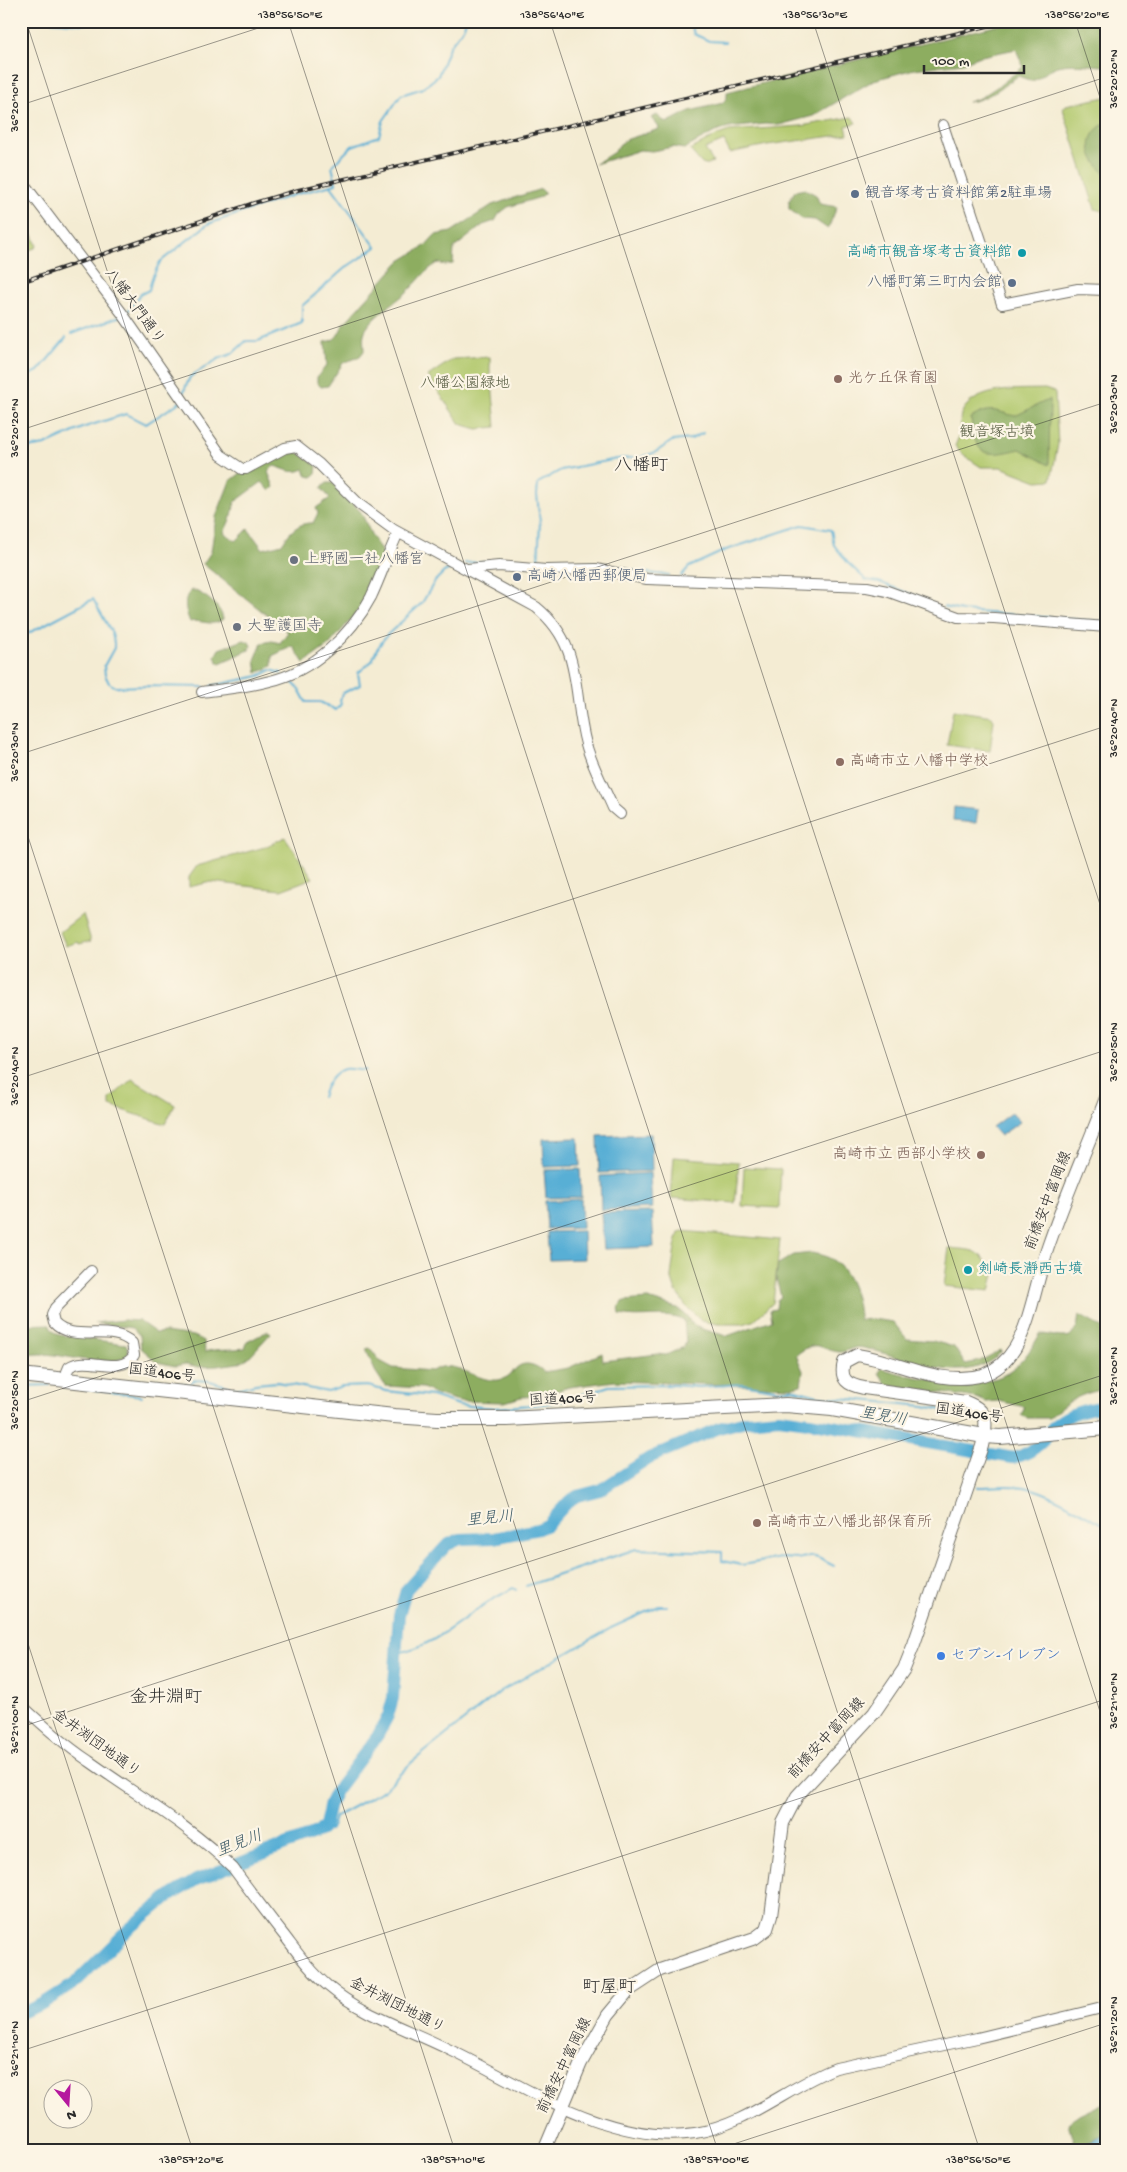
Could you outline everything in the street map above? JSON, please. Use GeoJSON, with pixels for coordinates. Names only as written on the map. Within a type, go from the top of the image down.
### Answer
{"type":"FeatureCollection","features":[{"type":"Feature","properties":{"kind":"highway","name":"国道406号"},"geometry":{"type":"LineString","coordinates":[[21,1375],[337,1410],[430,1418],[516,1419],[769,1406],[811,1407],[895,1419],[983,1442],[1106,1428]]}},
{"type":"Feature","properties":{"kind":"main road","name":"前橋安中富岡線"},"geometry":{"type":"LineString","coordinates":[[544,2151],[559,2112],[594,2038],[615,2005],[628,1991],[660,1970],[755,1938],[767,1929],[783,1823],[801,1791],[874,1713],[904,1669],[983,1442],[986,1418],[977,1406],[966,1402],[857,1387],[847,1382],[844,1378],[842,1370],[844,1362],[857,1355],[865,1356],[928,1374],[970,1378],[997,1368],[1009,1358],[1022,1334],[1048,1245],[1106,1098]]}},
{"type":"Feature","properties":{"kind":"street"},"geometry":{"type":"LineString","coordinates":[[943,125],[1002,304],[1078,289],[1106,290]]}},
{"type":"Feature","properties":{"kind":"street","name":"八幡大門通り"},"geometry":{"type":"LineString","coordinates":[[21,180],[122,313],[221,455],[242,469],[246,469],[285,448],[296,446],[319,464],[360,504],[398,533]]}},
{"type":"Feature","properties":{"kind":"street"},"geometry":{"type":"LineString","coordinates":[[202,692],[272,681],[291,674],[319,657],[331,647],[364,609],[398,533],[536,607],[548,616],[570,654],[575,670],[586,743],[612,808],[620,814]]}},
{"type":"Feature","properties":{"kind":"street"},"geometry":{"type":"LineString","coordinates":[[468,570],[500,566],[546,570],[596,569],[647,579],[868,586],[887,591],[958,618],[994,618],[1106,627]]}},
{"type":"Feature","properties":{"kind":"street"},"geometry":{"type":"LineString","coordinates":[[64,1379],[69,1367],[77,1363],[120,1364],[129,1361],[134,1355],[132,1344],[122,1337],[66,1330],[54,1323],[52,1315],[55,1308],[91,1270]]}},
{"type":"Feature","properties":{"kind":"street","name":"金井渕団地通り"},"geometry":{"type":"LineString","coordinates":[[21,1705],[63,1742],[188,1829],[229,1865],[298,1954],[336,1992],[364,2010],[450,2050],[539,2098],[559,2112],[643,2132],[665,2134],[697,2132],[736,2120],[814,2076],[836,2068],[976,2038],[1106,2007]]}},
{"type":"Feature","properties":{"kind":"green space"},"geometry":{"type":"Polygon","coordinates":[[[1015,21],[1106,21],[1106,66],[1071,64],[1058,66],[1032,81],[1018,76],[988,96],[968,102],[980,98],[1023,67],[1016,49],[977,57],[963,63],[914,69],[874,80],[813,116],[779,125],[765,124],[729,128],[715,132],[684,149],[673,147],[652,151],[640,150],[595,164],[614,152],[620,144],[628,139],[659,129],[651,118],[657,115],[666,123],[690,111],[723,103],[727,97],[727,92],[1015,21]]]}},
{"type":"Feature","properties":{"kind":"green space"},"geometry":{"type":"Polygon","coordinates":[[[1106,97],[1106,210],[1102,211],[1095,209],[1063,109],[1066,105],[1106,97]]]}},
{"type":"Feature","properties":{"kind":"green space"},"geometry":{"type":"Polygon","coordinates":[[[852,117],[856,123],[846,126],[848,134],[767,145],[730,153],[724,141],[705,149],[713,162],[705,165],[690,150],[729,131],[801,126],[852,117]]]}},
{"type":"Feature","properties":{"kind":"green space"},"geometry":{"type":"Polygon","coordinates":[[[1106,123],[1106,174],[1095,161],[1090,147],[1093,134],[1106,123]]]}},
{"type":"Feature","properties":{"kind":"green space"},"geometry":{"type":"Polygon","coordinates":[[[541,189],[545,193],[541,197],[508,207],[499,214],[495,221],[483,225],[454,248],[453,264],[445,265],[438,263],[429,269],[407,292],[370,323],[364,334],[364,351],[359,357],[343,363],[328,386],[321,387],[317,383],[317,377],[327,365],[325,342],[337,336],[343,325],[400,261],[425,246],[435,235],[451,232],[492,205],[541,189]]]}},
{"type":"Feature","properties":{"kind":"green space"},"geometry":{"type":"Polygon","coordinates":[[[805,189],[816,195],[820,204],[837,207],[828,229],[815,220],[802,219],[789,209],[789,201],[795,191],[805,189]]]}},
{"type":"Feature","properties":{"kind":"green space"},"geometry":{"type":"Polygon","coordinates":[[[21,213],[25,214],[37,246],[21,253],[21,213]]]}},
{"type":"Feature","properties":{"kind":"green space","name":"八幡公園緑地"},"geometry":{"type":"Polygon","coordinates":[[[490,357],[490,377],[496,427],[477,429],[460,424],[428,376],[453,359],[490,357]]]}},
{"type":"Feature","properties":{"kind":"green space"},"geometry":{"type":"Polygon","coordinates":[[[1045,389],[1055,394],[1058,444],[1051,480],[1037,481],[1001,467],[981,467],[963,455],[955,446],[960,433],[962,412],[978,398],[1000,391],[1045,389]]]}},
{"type":"Feature","properties":{"kind":"green space","name":"観音塚古墳"},"geometry":{"type":"Polygon","coordinates":[[[1050,399],[1049,465],[1020,449],[990,453],[979,447],[975,440],[971,418],[988,411],[998,411],[1015,416],[1050,399]]]}},
{"type":"Feature","properties":{"kind":"green space","name":"上野國一社八幡宮"},"geometry":{"type":"Polygon","coordinates":[[[292,450],[317,466],[316,474],[312,477],[307,476],[304,469],[289,471],[274,466],[268,472],[274,487],[270,491],[262,482],[235,502],[232,515],[224,533],[236,541],[248,529],[263,549],[282,544],[299,526],[313,523],[318,513],[316,508],[330,498],[321,488],[327,483],[333,483],[361,512],[384,556],[368,596],[329,645],[304,663],[293,646],[272,656],[272,666],[257,673],[255,660],[262,643],[272,641],[280,643],[288,632],[203,564],[211,552],[216,517],[230,481],[241,473],[292,450]]]}},
{"type":"Feature","properties":{"kind":"green space"},"geometry":{"type":"Polygon","coordinates":[[[193,590],[211,601],[222,614],[223,619],[215,623],[190,622],[186,610],[186,600],[189,593],[193,590]]]}},
{"type":"Feature","properties":{"kind":"green space"},"geometry":{"type":"Polygon","coordinates":[[[244,640],[249,642],[251,646],[249,650],[220,663],[217,661],[215,656],[219,649],[244,640]]]}},
{"type":"Feature","properties":{"kind":"green space"},"geometry":{"type":"Polygon","coordinates":[[[953,710],[992,716],[994,720],[990,751],[947,745],[953,710]]]}},
{"type":"Feature","properties":{"kind":"green space"},"geometry":{"type":"Polygon","coordinates":[[[285,837],[313,878],[281,890],[211,882],[189,887],[189,877],[197,866],[265,847],[285,837]]]}},
{"type":"Feature","properties":{"kind":"green space"},"geometry":{"type":"Polygon","coordinates":[[[83,914],[91,941],[79,944],[78,942],[66,946],[60,932],[83,914]]]}},
{"type":"Feature","properties":{"kind":"green space"},"geometry":{"type":"Polygon","coordinates":[[[132,1079],[175,1105],[165,1124],[110,1106],[110,1099],[132,1079]]]}},
{"type":"Feature","properties":{"kind":"green space"},"geometry":{"type":"Polygon","coordinates":[[[674,1157],[739,1162],[735,1203],[671,1198],[674,1157]]]}},
{"type":"Feature","properties":{"kind":"green space"},"geometry":{"type":"Polygon","coordinates":[[[744,1167],[781,1169],[779,1208],[742,1206],[744,1167]]]}},
{"type":"Feature","properties":{"kind":"green space"},"geometry":{"type":"Polygon","coordinates":[[[682,1231],[780,1240],[773,1303],[753,1321],[743,1324],[718,1324],[701,1321],[685,1305],[675,1289],[671,1276],[675,1247],[679,1233],[682,1231]]]}},
{"type":"Feature","properties":{"kind":"green space","name":"剣崎長瀞西古墳"},"geometry":{"type":"Polygon","coordinates":[[[949,1248],[976,1252],[984,1259],[994,1274],[990,1291],[944,1286],[949,1248]]]}},
{"type":"Feature","properties":{"kind":"green space"},"geometry":{"type":"Polygon","coordinates":[[[812,1253],[832,1259],[845,1273],[856,1296],[859,1320],[872,1319],[893,1322],[907,1339],[933,1341],[954,1347],[965,1364],[980,1361],[1002,1351],[987,1363],[971,1369],[954,1370],[936,1368],[860,1347],[839,1352],[814,1346],[796,1355],[803,1371],[801,1385],[793,1387],[615,1381],[569,1387],[539,1396],[521,1397],[505,1402],[459,1401],[435,1394],[423,1388],[385,1386],[375,1371],[366,1349],[370,1348],[380,1361],[393,1368],[432,1371],[441,1367],[450,1367],[488,1380],[498,1380],[507,1377],[517,1367],[525,1364],[536,1366],[544,1372],[568,1368],[602,1353],[603,1361],[657,1354],[666,1355],[684,1347],[686,1342],[684,1320],[660,1316],[636,1317],[620,1315],[619,1306],[624,1301],[648,1299],[677,1308],[686,1315],[691,1323],[702,1329],[727,1336],[772,1320],[770,1310],[776,1309],[777,1300],[781,1297],[776,1278],[778,1264],[794,1255],[812,1253]]]}},
{"type":"Feature","properties":{"kind":"green space"},"geometry":{"type":"Polygon","coordinates":[[[1079,1315],[1106,1330],[1106,1389],[1075,1399],[1049,1418],[1027,1418],[1021,1415],[1025,1407],[999,1401],[986,1402],[977,1398],[887,1385],[879,1373],[881,1368],[942,1381],[975,1382],[990,1380],[1008,1373],[1014,1368],[1029,1352],[1040,1334],[1062,1337],[1070,1336],[1077,1328],[1079,1315]]]}},
{"type":"Feature","properties":{"kind":"green space"},"geometry":{"type":"Polygon","coordinates":[[[124,1320],[139,1321],[156,1333],[165,1332],[194,1336],[204,1341],[205,1352],[245,1348],[247,1342],[268,1331],[271,1333],[248,1358],[238,1363],[199,1367],[186,1364],[175,1366],[157,1362],[141,1348],[140,1336],[133,1328],[94,1323],[124,1320]]]}},
{"type":"Feature","properties":{"kind":"green space"},"geometry":{"type":"Polygon","coordinates":[[[49,1324],[52,1330],[59,1335],[126,1344],[129,1351],[127,1357],[118,1360],[96,1361],[41,1354],[21,1356],[21,1325],[49,1324]]]}},
{"type":"Feature","properties":{"kind":"green space"},"geometry":{"type":"Polygon","coordinates":[[[1106,2102],[1106,2134],[1075,2147],[1068,2123],[1079,2115],[1106,2102]]]}},
{"type":"Feature","properties":{"kind":"water"},"geometry":{"type":"Polygon","coordinates":[[[954,807],[978,810],[976,823],[953,821],[954,807]]]}},
{"type":"Feature","properties":{"kind":"water"},"geometry":{"type":"Polygon","coordinates":[[[1012,1112],[1020,1122],[1000,1136],[992,1127],[1012,1112]]]}},
{"type":"Feature","properties":{"kind":"water"},"geometry":{"type":"Polygon","coordinates":[[[651,1134],[652,1171],[599,1173],[598,1136],[651,1134]]]}},
{"type":"Feature","properties":{"kind":"water"},"geometry":{"type":"Polygon","coordinates":[[[579,1138],[580,1166],[544,1167],[543,1139],[579,1138]]]}},
{"type":"Feature","properties":{"kind":"water"},"geometry":{"type":"Polygon","coordinates":[[[580,1169],[581,1197],[546,1198],[544,1170],[580,1169]]]}},
{"type":"Feature","properties":{"kind":"water"},"geometry":{"type":"Polygon","coordinates":[[[650,1173],[652,1208],[601,1210],[600,1176],[650,1173]]]}},
{"type":"Feature","properties":{"kind":"water"},"geometry":{"type":"Polygon","coordinates":[[[581,1199],[582,1228],[547,1229],[545,1201],[581,1199]]]}},
{"type":"Feature","properties":{"kind":"water"},"geometry":{"type":"Polygon","coordinates":[[[652,1212],[654,1247],[604,1249],[601,1213],[652,1212]]]}},
{"type":"Feature","properties":{"kind":"water"},"geometry":{"type":"Polygon","coordinates":[[[583,1231],[584,1259],[549,1260],[547,1232],[583,1231]]]}},
{"type":"Feature","properties":{"kind":"water"},"geometry":{"type":"Polygon","coordinates":[[[1106,2134],[1106,2151],[1067,2151],[1106,2134]]]}},
{"type":"Feature","properties":{"kind":"waterway"},"geometry":{"type":"LineString","coordinates":[[21,22],[25,21]]}},
{"type":"Feature","properties":{"kind":"waterway"},"geometry":{"type":"LineString","coordinates":[[51,21],[84,24],[94,21]]}},
{"type":"Feature","properties":{"kind":"waterway"},"geometry":{"type":"LineString","coordinates":[[127,312],[141,294],[149,290],[152,278],[160,262],[208,224],[293,195],[336,184],[332,166],[352,146],[379,136],[383,121],[401,95],[423,88],[438,76],[449,47],[466,21]]}},
{"type":"Feature","properties":{"kind":"waterway"},"geometry":{"type":"LineString","coordinates":[[690,21],[694,34],[709,41],[725,42]]}},
{"type":"Feature","properties":{"kind":"waterway"},"geometry":{"type":"LineString","coordinates":[[183,393],[190,377],[218,359],[232,354],[246,341],[258,341],[302,323],[302,306],[345,268],[376,247],[331,186]]}},
{"type":"Feature","properties":{"kind":"waterway"},"geometry":{"type":"LineString","coordinates":[[71,334],[121,316]]}},
{"type":"Feature","properties":{"kind":"waterway"},"geometry":{"type":"LineString","coordinates":[[21,379],[38,371],[66,338]]}},
{"type":"Feature","properties":{"kind":"waterway"},"geometry":{"type":"LineString","coordinates":[[21,454],[27,448],[45,445],[85,427],[126,414],[146,424],[180,402]]}},
{"type":"Feature","properties":{"kind":"waterway"},"geometry":{"type":"LineString","coordinates":[[538,562],[540,522],[537,495],[538,483],[561,470],[617,459],[642,457],[656,452],[672,441],[691,439],[703,433]]}},
{"type":"Feature","properties":{"kind":"waterway"},"geometry":{"type":"LineString","coordinates":[[681,576],[689,567],[726,550],[802,525],[831,530],[834,545],[848,563],[866,580],[879,582],[921,598]]}},
{"type":"Feature","properties":{"kind":"waterway"},"geometry":{"type":"LineString","coordinates":[[465,563],[509,560],[544,564],[592,563],[669,575]]}},
{"type":"Feature","properties":{"kind":"waterway"},"geometry":{"type":"LineString","coordinates":[[289,679],[299,689],[306,702],[320,702],[336,710],[341,704],[340,700],[343,693],[360,685],[358,673],[372,661],[377,649],[386,636],[422,603],[435,581],[444,572],[454,567]]}},
{"type":"Feature","properties":{"kind":"waterway"},"geometry":{"type":"LineString","coordinates":[[21,637],[93,599],[112,633],[114,643],[114,648],[104,666],[105,675],[109,683],[116,687],[204,687]]}},
{"type":"Feature","properties":{"kind":"waterway"},"geometry":{"type":"LineString","coordinates":[[944,607],[962,611],[1106,622]]}},
{"type":"Feature","properties":{"kind":"waterway"},"geometry":{"type":"LineString","coordinates":[[211,686],[259,676],[271,670],[281,673]]}},
{"type":"Feature","properties":{"kind":"waterway"},"geometry":{"type":"LineString","coordinates":[[322,1097],[330,1080],[340,1071],[344,1069],[365,1070]]}},
{"type":"Feature","properties":{"kind":"waterway"},"geometry":{"type":"LineString","coordinates":[[158,1383],[190,1384],[194,1380],[210,1381],[237,1389],[255,1384],[277,1382],[328,1392],[342,1387],[368,1386],[386,1391],[432,1396],[459,1405],[495,1408],[566,1400],[609,1386],[672,1385],[699,1387],[743,1384],[779,1390],[792,1389],[818,1396],[924,1406],[970,1416]]}},
{"type":"Feature","properties":{"kind":"waterway"},"geometry":{"type":"LineString","coordinates":[[21,1386],[50,1385]]}},
{"type":"Feature","properties":{"kind":"waterway"},"geometry":{"type":"LineString","coordinates":[[86,1389],[142,1396]]}},
{"type":"Feature","properties":{"kind":"waterway","name":"里見川"},"geometry":{"type":"LineString","coordinates":[[21,2013],[42,2004],[75,1983],[128,1930],[167,1898],[196,1880],[319,1832],[325,1825],[330,1803],[336,1791],[378,1735],[388,1716],[393,1698],[399,1615],[406,1590],[447,1545],[460,1539],[494,1538],[538,1529],[547,1525],[569,1501],[577,1496],[600,1490],[649,1458],[719,1428],[746,1421],[779,1418],[809,1422],[1013,1458],[1026,1454],[1037,1447],[1053,1427],[1066,1417],[1106,1406]]}},
{"type":"Feature","properties":{"kind":"waterway"},"geometry":{"type":"LineString","coordinates":[[978,1487],[1010,1486],[1039,1491],[1106,1526]]}},
{"type":"Feature","properties":{"kind":"waterway"},"geometry":{"type":"LineString","coordinates":[[526,1586],[636,1549],[722,1552],[722,1561],[742,1565],[781,1558],[798,1559],[810,1556],[834,1566]]}},
{"type":"Feature","properties":{"kind":"waterway"},"geometry":{"type":"LineString","coordinates":[[396,1653],[432,1641],[490,1601],[513,1588],[516,1590]]}},
{"type":"Feature","properties":{"kind":"waterway"},"geometry":{"type":"LineString","coordinates":[[319,1832],[328,1831],[332,1827],[335,1817],[384,1790],[412,1762],[501,1691],[611,1628],[659,1606],[667,1606]]}},
{"type":"Feature","properties":{"kind":"railway"},"geometry":{"type":"LineString","coordinates":[[21,282],[254,203],[298,190],[1009,21]]}},
{"type":"Feature","properties":{"kind":"place","name":"観音塚考古資料館第2駐車場"},"geometry":{"type":"Point","coordinates":[855,194]}},
{"type":"Feature","properties":{"kind":"place","name":"高崎市観音塚考古資料館"},"geometry":{"type":"Point","coordinates":[1022,253]}},
{"type":"Feature","properties":{"kind":"place","name":"八幡町第三町内会館"},"geometry":{"type":"Point","coordinates":[1012,283]}},
{"type":"Feature","properties":{"kind":"place","name":"光ケ丘保育園"},"geometry":{"type":"Point","coordinates":[838,379]}},
{"type":"Feature","properties":{"kind":"place","name":"上野國一社八幡宮"},"geometry":{"type":"Point","coordinates":[294,560]}},
{"type":"Feature","properties":{"kind":"place","name":"高崎八幡西郵便局"},"geometry":{"type":"Point","coordinates":[517,577]}},
{"type":"Feature","properties":{"kind":"place","name":"大聖護国寺"},"geometry":{"type":"Point","coordinates":[237,627]}},
{"type":"Feature","properties":{"kind":"place","name":"高崎市立 八幡中学校"},"geometry":{"type":"Point","coordinates":[840,762]}},
{"type":"Feature","properties":{"kind":"place","name":"高崎市立 西部小学校"},"geometry":{"type":"Point","coordinates":[981,1155]}},
{"type":"Feature","properties":{"kind":"place","name":"剣崎長瀞西古墳"},"geometry":{"type":"Point","coordinates":[968,1270]}},
{"type":"Feature","properties":{"kind":"place","name":"高崎市立八幡北部保育所"},"geometry":{"type":"Point","coordinates":[757,1523]}},
{"type":"Feature","properties":{"kind":"place","name":"セブン-イレブン"},"geometry":{"type":"Point","coordinates":[941,1656]}},
{"type":"Feature","properties":{"kind":"district","name":"八幡町"},"geometry":{"type":"Point","coordinates":[641,466]}},
{"type":"Feature","properties":{"kind":"district","name":"金井淵町"},"geometry":{"type":"Point","coordinates":[166,1698]}},
{"type":"Feature","properties":{"kind":"district","name":"町屋町"},"geometry":{"type":"Point","coordinates":[609,1988]}}]}
